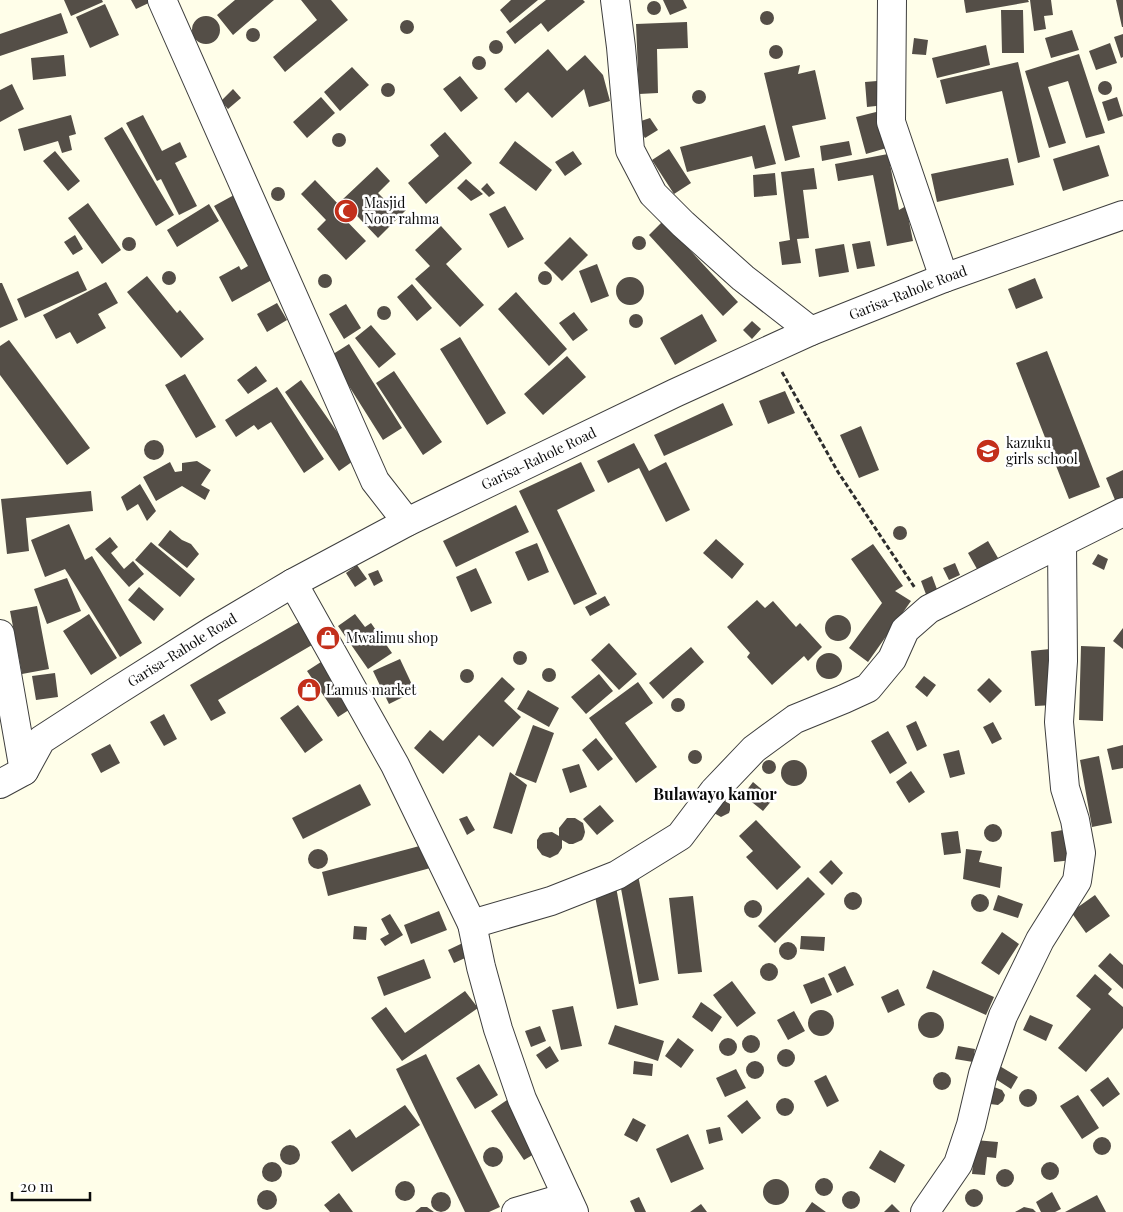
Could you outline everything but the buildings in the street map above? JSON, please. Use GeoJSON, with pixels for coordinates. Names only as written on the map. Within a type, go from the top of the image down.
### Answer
{"type":"FeatureCollection","features":[{"type":"Feature","properties":{"kind":"street"},"geometry":{"type":"LineString","coordinates":[[162,0],[375,481],[407,522]]}},
{"type":"Feature","properties":{"kind":"street"},"geometry":{"type":"LineString","coordinates":[[615,0],[630,150],[653,194],[743,278],[810,331]]}},
{"type":"Feature","properties":{"kind":"street"},"geometry":{"type":"LineString","coordinates":[[892,0],[891,122],[944,278]]}},
{"type":"Feature","properties":{"kind":"street","name":"Garisa-Rahole Road"},"geometry":{"type":"LineString","coordinates":[[24,771],[41,740],[212,632],[293,584],[407,522],[675,393],[810,331],[944,278],[1123,215]]}},
{"type":"Feature","properties":{"kind":"street"},"geometry":{"type":"LineString","coordinates":[[472,924],[551,901],[617,875],[680,836],[714,791],[754,749],[795,719],[868,688],[892,659],[905,630],[929,609],[1123,512]]}},
{"type":"Feature","properties":{"kind":"street"},"geometry":{"type":"LineString","coordinates":[[925,1212],[958,1164],[971,1125],[983,1074],[1003,1016],[1040,940],[1077,882],[1081,853],[1075,820],[1065,788],[1059,722],[1063,661],[1062,542]]}},
{"type":"Feature","properties":{"kind":"street"},"geometry":{"type":"LineString","coordinates":[[293,584],[396,766],[472,924],[481,967],[501,1038],[522,1099],[570,1205],[516,1212]]}},
{"type":"Feature","properties":{"kind":"street"},"geometry":{"type":"LineString","coordinates":[[0,634],[24,771],[0,784]]}},
{"type":"Feature","properties":{"kind":"path"},"geometry":{"type":"LineString","coordinates":[[769,350],[838,472],[929,609]]}},
{"type":"Feature","properties":{"kind":"place","name":"Masjid Noor rahma"},"geometry":{"type":"Point","coordinates":[346,211]}},
{"type":"Feature","properties":{"kind":"place","name":"kazuku girls school"},"geometry":{"type":"Point","coordinates":[988,451]}},
{"type":"Feature","properties":{"kind":"place","name":"Mwalimu shop"},"geometry":{"type":"Point","coordinates":[328,638]}},
{"type":"Feature","properties":{"kind":"place","name":"Lamus market"},"geometry":{"type":"Point","coordinates":[309,690]}},
{"type":"Feature","properties":{"kind":"district","name":"Bulawayo kamor"},"geometry":{"type":"Point","coordinates":[715,794]}}]}
